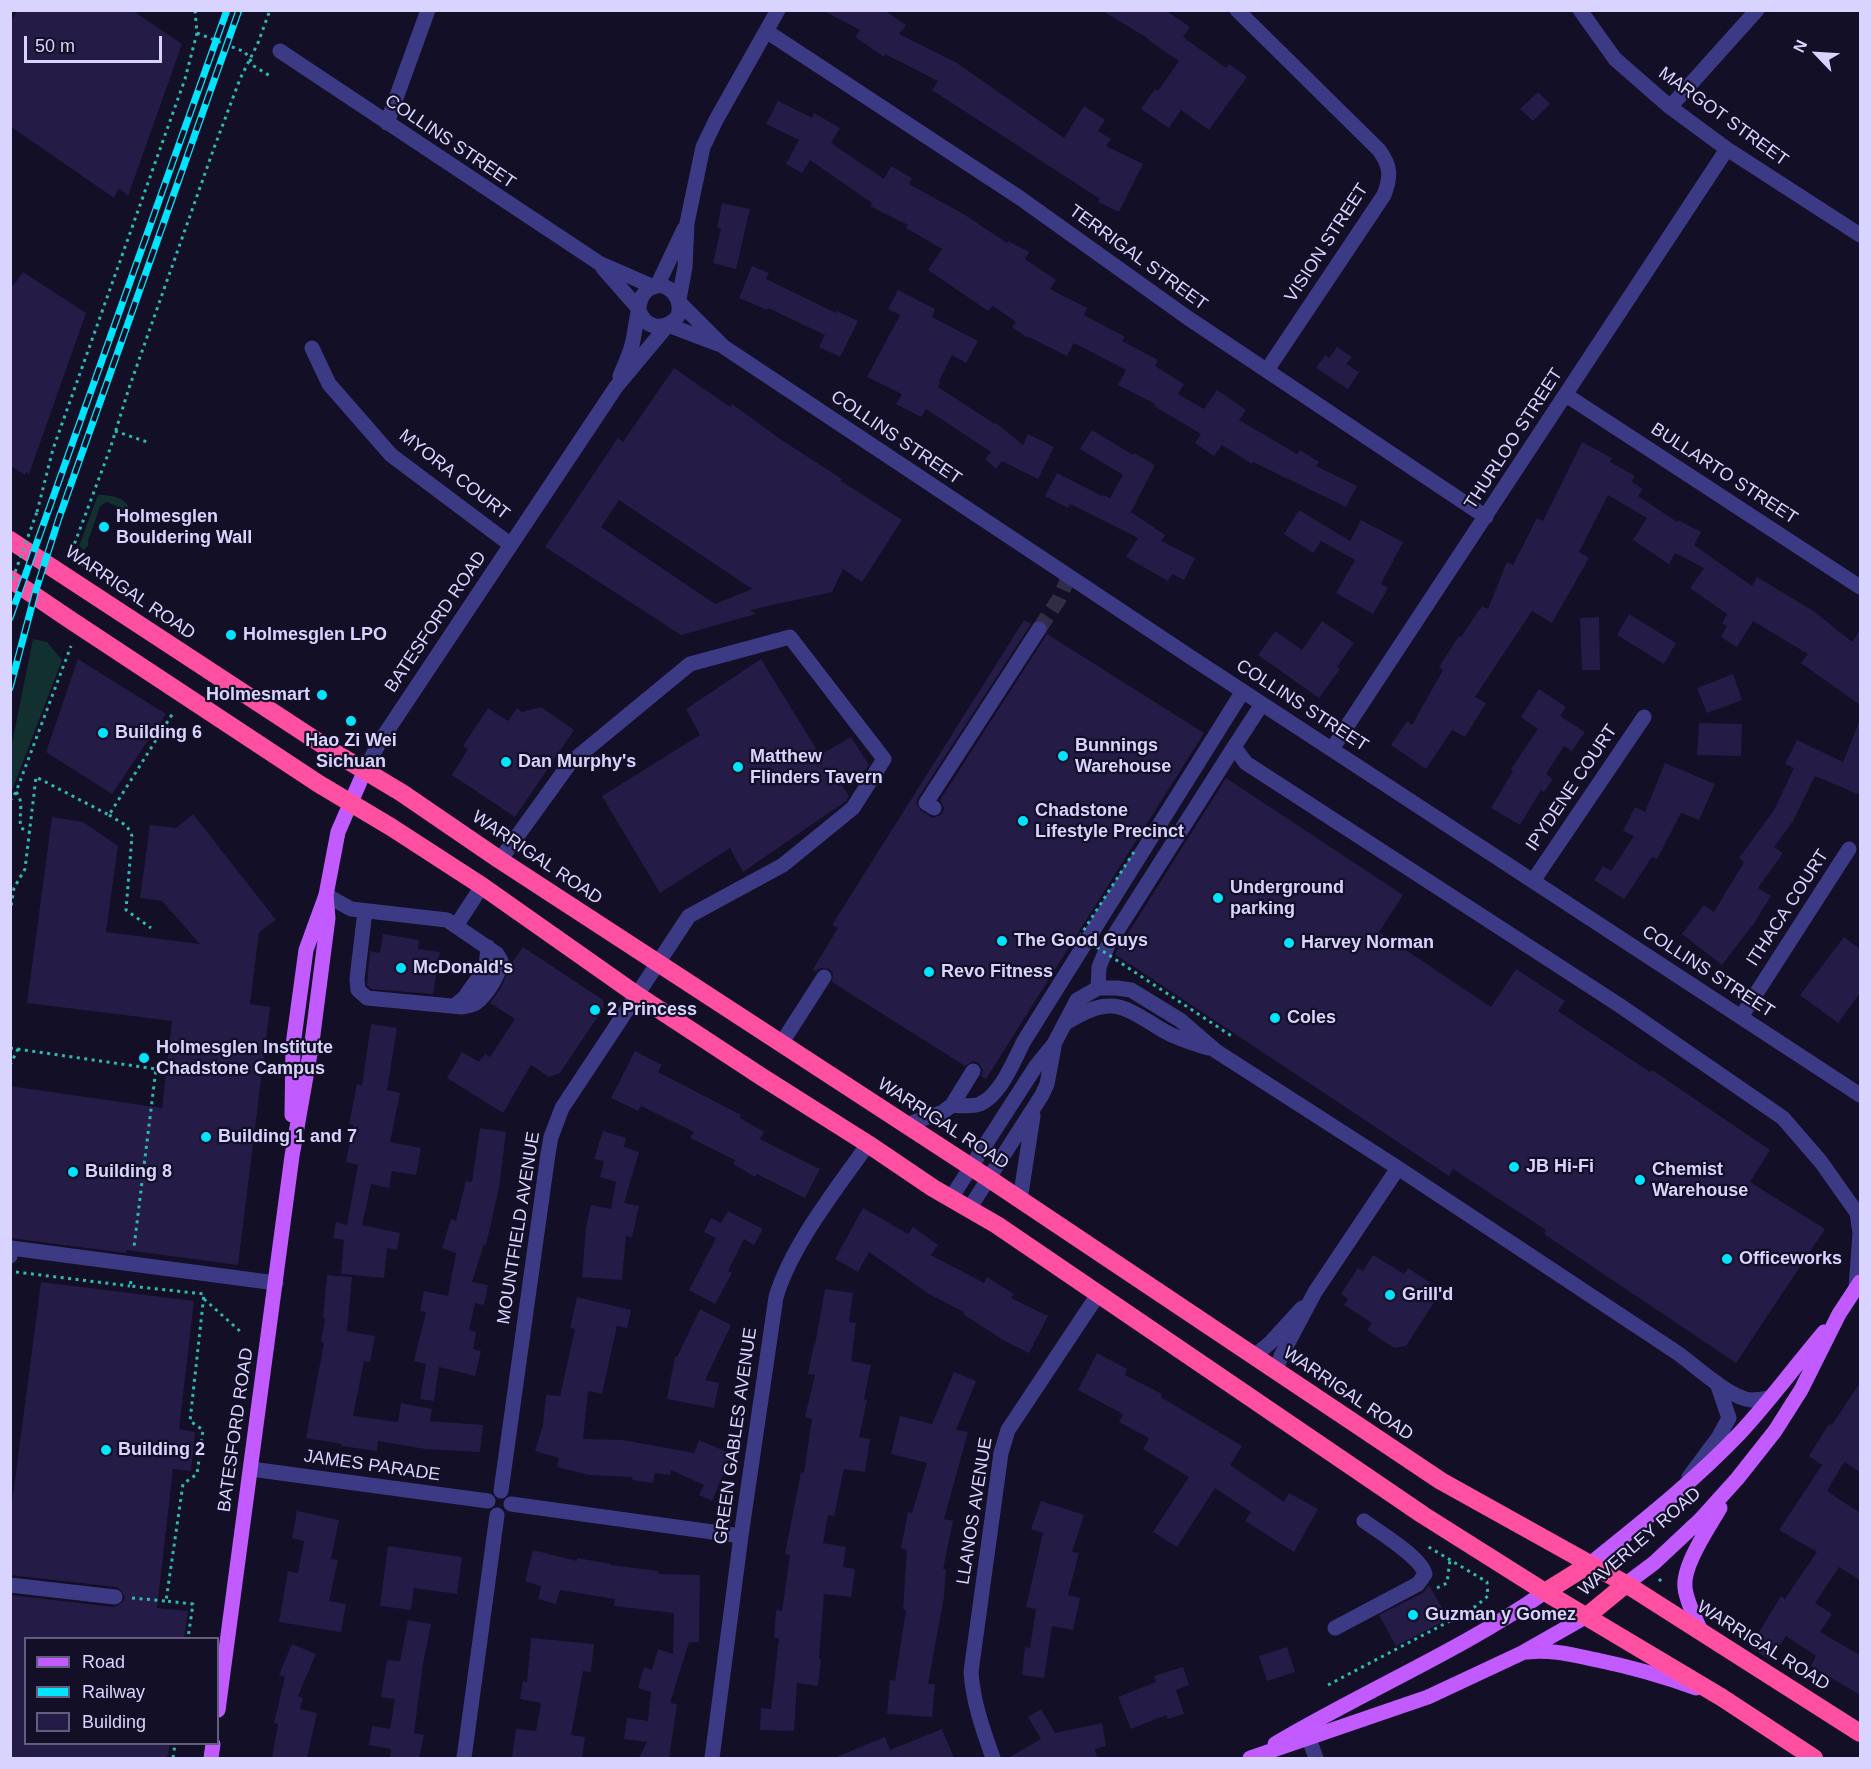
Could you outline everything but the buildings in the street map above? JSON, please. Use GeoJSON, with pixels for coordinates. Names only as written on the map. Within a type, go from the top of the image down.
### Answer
{"type":"FeatureCollection","features":[{"type":"Feature","properties":{"kind":"highway","name":"WARRIGAL ROAD"},"geometry":{"type":"LineString","coordinates":[[10,540],[332,751],[402,793],[500,860],[988,1178],[1441,1481],[1626,1584],[1860,1733]]}},
{"type":"Feature","properties":{"kind":"highway"},"geometry":{"type":"LineString","coordinates":[[10,579],[78,626],[350,803],[482,886],[637,995],[951,1198],[997,1225],[1423,1515],[1545,1592],[1721,1697],[1803,1756]]}},
{"type":"Feature","properties":{"kind":"highway","name":"WAVERLEY ROAD"},"geometry":{"type":"LineString","coordinates":[[1545,1592],[1590,1564]]}},
{"type":"Feature","properties":{"kind":"highway","name":"WAVERLEY ROAD"},"geometry":{"type":"LineString","coordinates":[[1587,1616],[1626,1584]]}},
{"type":"Feature","properties":{"kind":"main road","name":"BATESFORD ROAD"},"geometry":{"type":"LineString","coordinates":[[219,1703],[292,1156],[312,1042],[328,918],[327,895],[335,840],[365,770]]}},
{"type":"Feature","properties":{"kind":"main road","name":"WAVERLEY ROAD"},"geometry":{"type":"LineString","coordinates":[[1590,1564],[1674,1496],[1740,1433],[1839,1314],[1858,1285]]}},
{"type":"Feature","properties":{"kind":"main road","name":"WAVERLEY ROAD"},"geometry":{"type":"LineString","coordinates":[[1626,1584],[1654,1563],[1700,1520],[1737,1479],[1775,1431],[1801,1390],[1839,1314]]}},
{"type":"Feature","properties":{"kind":"main road"},"geometry":{"type":"LineString","coordinates":[[1701,1631],[1686,1592],[1685,1578],[1694,1556],[1737,1479]]}},
{"type":"Feature","properties":{"kind":"main road","name":"WAVERLEY ROAD"},"geometry":{"type":"LineString","coordinates":[[1251,1758],[1325,1715],[1479,1635],[1545,1592]]}},
{"type":"Feature","properties":{"kind":"main road","name":"WAVERLEY ROAD"},"geometry":{"type":"LineString","coordinates":[[1251,1758],[1428,1697],[1522,1653],[1587,1616]]}},
{"type":"Feature","properties":{"kind":"main road"},"geometry":{"type":"LineString","coordinates":[[1522,1653],[1554,1651],[1628,1667],[1654,1673],[1721,1697]]}},
{"type":"Feature","properties":{"kind":"street"},"geometry":{"type":"LineString","coordinates":[[387,123],[428,10]]}},
{"type":"Feature","properties":{"kind":"street"},"geometry":{"type":"LineString","coordinates":[[687,223],[655,286],[644,293],[641,298],[639,310],[647,323],[660,327],[668,326],[678,316],[685,267],[687,223],[699,164],[708,135],[778,10]]}},
{"type":"Feature","properties":{"kind":"street","name":"VISION STREET"},"geometry":{"type":"LineString","coordinates":[[1237,10],[1379,150],[1389,166],[1390,174],[1384,195],[1267,370]]}},
{"type":"Feature","properties":{"kind":"street","name":"MARGOT STREET"},"geometry":{"type":"LineString","coordinates":[[1580,10],[1615,59],[1670,107],[1727,149],[1860,235]]}},
{"type":"Feature","properties":{"kind":"street"},"geometry":{"type":"LineString","coordinates":[[1670,107],[1757,10]]}},
{"type":"Feature","properties":{"kind":"street","name":"TERRIGAL STREET"},"geometry":{"type":"LineString","coordinates":[[766,31],[1020,198],[1188,318],[1486,517]]}},
{"type":"Feature","properties":{"kind":"street","name":"COLLINS STREET"},"geometry":{"type":"LineString","coordinates":[[280,51],[599,263],[655,286]]}},
{"type":"Feature","properties":{"kind":"street","name":"THURLOO STREET"},"geometry":{"type":"LineString","coordinates":[[1332,749],[1727,149]]}},
{"type":"Feature","properties":{"kind":"street","name":"COLLINS STREET"},"geometry":{"type":"LineString","coordinates":[[599,263],[639,310]]}},
{"type":"Feature","properties":{"kind":"street"},"geometry":{"type":"LineString","coordinates":[[655,286],[670,289],[679,301]]}},
{"type":"Feature","properties":{"kind":"street","name":"COLLINS STREET"},"geometry":{"type":"LineString","coordinates":[[679,301],[724,346],[1262,704],[1860,1095]]}},
{"type":"Feature","properties":{"kind":"street","name":"BATESFORD ROAD"},"geometry":{"type":"LineString","coordinates":[[616,387],[632,346],[639,310]]}},
{"type":"Feature","properties":{"kind":"street","name":"COLLINS STREET"},"geometry":{"type":"LineString","coordinates":[[668,326],[724,346]]}},
{"type":"Feature","properties":{"kind":"street","name":"BATESFORD ROAD"},"geometry":{"type":"LineString","coordinates":[[365,770],[379,743],[616,387],[668,326]]}},
{"type":"Feature","properties":{"kind":"street","name":"MYORA COURT"},"geometry":{"type":"LineString","coordinates":[[312,348],[329,384],[391,455],[511,545]]}},
{"type":"Feature","properties":{"kind":"street","name":"BULLARTO STREET"},"geometry":{"type":"LineString","coordinates":[[1566,395],[1860,586]]}},
{"type":"Feature","properties":{"kind":"street"},"geometry":{"type":"LineString","coordinates":[[934,808],[926,803],[1039,629]]}},
{"type":"Feature","properties":{"kind":"street","name":"MOUNTFIELD AVENUE"},"geometry":{"type":"LineString","coordinates":[[500,860],[570,762],[690,664],[790,637],[884,759],[853,807],[783,865],[689,916],[570,1095],[555,1123],[551,1137],[501,1491]]}},
{"type":"Feature","properties":{"kind":"street"},"geometry":{"type":"LineString","coordinates":[[952,1105],[979,1104],[996,1091],[1098,912],[1207,750],[1243,691]]}},
{"type":"Feature","properties":{"kind":"street"},"geometry":{"type":"LineString","coordinates":[[1098,988],[1099,967],[1108,945],[1262,704]]}},
{"type":"Feature","properties":{"kind":"street","name":"IPYDENE COURT"},"geometry":{"type":"LineString","coordinates":[[1533,881],[1644,717]]}},
{"type":"Feature","properties":{"kind":"street"},"geometry":{"type":"LineString","coordinates":[[1234,747],[1246,763],[1619,1005],[1783,1118],[1821,1162],[1857,1213],[1860,1233],[1858,1285]]}},
{"type":"Feature","properties":{"kind":"street","name":"ITHACA COURT"},"geometry":{"type":"LineString","coordinates":[[1741,1017],[1849,849]]}},
{"type":"Feature","properties":{"kind":"street"},"geometry":{"type":"LineString","coordinates":[[456,926],[482,886]]}},
{"type":"Feature","properties":{"kind":"street"},"geometry":{"type":"LineString","coordinates":[[327,895],[351,909],[365,910],[447,920],[499,957],[501,961],[499,971],[475,1004],[454,1006],[367,998],[358,990],[357,979],[365,910]]}},
{"type":"Feature","properties":{"kind":"street"},"geometry":{"type":"LineString","coordinates":[[781,1044],[824,977]]}},
{"type":"Feature","properties":{"kind":"street"},"geometry":{"type":"LineString","coordinates":[[951,1198],[1036,1066],[1054,1044],[1077,1000],[1098,988],[1131,990],[1180,1020],[1216,1051],[1676,1352],[1717,1383],[1744,1399],[1770,1398]]}},
{"type":"Feature","properties":{"kind":"street"},"geometry":{"type":"LineString","coordinates":[[1067,1022],[1096,1007],[1119,1006],[1175,1036],[1216,1051]]}},
{"type":"Feature","properties":{"kind":"street"},"geometry":{"type":"LineString","coordinates":[[969,1209],[1047,1084],[1054,1044]]}},
{"type":"Feature","properties":{"kind":"street"},"geometry":{"type":"LineString","coordinates":[[905,1125],[938,1115],[952,1105],[973,1071]]}},
{"type":"Feature","properties":{"kind":"street"},"geometry":{"type":"LineString","coordinates":[[1020,1200],[1036,1104]]}},
{"type":"Feature","properties":{"kind":"street","name":"GREEN GABLES AVENUE"},"geometry":{"type":"LineString","coordinates":[[712,1758],[773,1315],[782,1278],[793,1255],[868,1144]]}},
{"type":"Feature","properties":{"kind":"street"},"geometry":{"type":"LineString","coordinates":[[1276,1371],[1281,1356],[1316,1292],[1398,1168]]}},
{"type":"Feature","properties":{"kind":"street"},"geometry":{"type":"LineString","coordinates":[[10,1256],[11,1248],[276,1283]]}},
{"type":"Feature","properties":{"kind":"street"},"geometry":{"type":"LineString","coordinates":[[1254,1356],[1270,1343],[1316,1292]]}},
{"type":"Feature","properties":{"kind":"street","name":"LLANOS AVENUE"},"geometry":{"type":"LineString","coordinates":[[993,1758],[972,1693],[971,1672],[1001,1453],[1008,1430],[1098,1293]]}},
{"type":"Feature","properties":{"kind":"street"},"geometry":{"type":"LineString","coordinates":[[1674,1496],[1725,1427],[1728,1413],[1717,1383]]}},
{"type":"Feature","properties":{"kind":"street","name":"JAMES PARADE"},"geometry":{"type":"LineString","coordinates":[[251,1469],[488,1501]]}},
{"type":"Feature","properties":{"kind":"street"},"geometry":{"type":"LineString","coordinates":[[501,1491],[510,1497],[511,1504],[505,1514],[497,1515],[491,1511],[488,1501],[494,1493],[501,1491]]}},
{"type":"Feature","properties":{"kind":"street"},"geometry":{"type":"LineString","coordinates":[[511,1504],[741,1536]]}},
{"type":"Feature","properties":{"kind":"street"},"geometry":{"type":"LineString","coordinates":[[464,1758],[497,1515]]}},
{"type":"Feature","properties":{"kind":"street"},"geometry":{"type":"LineString","coordinates":[[1335,1628],[1418,1584],[1425,1574],[1416,1560],[1364,1521]]}},
{"type":"Feature","properties":{"kind":"street"},"geometry":{"type":"LineString","coordinates":[[10,1585],[115,1597]]}},
{"type":"Feature","properties":{"kind":"street"},"geometry":{"type":"LineString","coordinates":[[1310,1739],[1316,1758]]}},
{"type":"Feature","properties":{"kind":"path"},"geometry":{"type":"LineString","coordinates":[[10,586],[37,512],[53,449],[185,79],[197,33],[195,10]]}},
{"type":"Feature","properties":{"kind":"path"},"geometry":{"type":"LineString","coordinates":[[79,586],[84,562],[71,554],[110,449],[221,128],[270,10]]}},
{"type":"Feature","properties":{"kind":"path"},"geometry":{"type":"LineString","coordinates":[[197,33],[244,52],[254,66],[270,76]]}},
{"type":"Feature","properties":{"kind":"path"},"geometry":{"type":"LineString","coordinates":[[115,431],[150,443]]}},
{"type":"Feature","properties":{"kind":"path"},"geometry":{"type":"LineString","coordinates":[[10,801],[16,792],[71,646]]}},
{"type":"Feature","properties":{"kind":"path"},"geometry":{"type":"LineString","coordinates":[[108,815],[173,714]]}},
{"type":"Feature","properties":{"kind":"path"},"geometry":{"type":"LineString","coordinates":[[10,913],[14,888],[25,869],[36,777],[127,826],[132,836],[126,910],[150,928]]}},
{"type":"Feature","properties":{"kind":"path"},"geometry":{"type":"LineString","coordinates":[[16,792],[21,799],[21,826],[23,830],[30,833]]}},
{"type":"Feature","properties":{"kind":"path"},"geometry":{"type":"LineString","coordinates":[[1134,852],[1080,936],[1233,1037]]}},
{"type":"Feature","properties":{"kind":"path"},"geometry":{"type":"LineString","coordinates":[[10,1048],[156,1069],[130,1286]]}},
{"type":"Feature","properties":{"kind":"path"},"geometry":{"type":"LineString","coordinates":[[10,1065],[18,1049]]}},
{"type":"Feature","properties":{"kind":"path"},"geometry":{"type":"LineString","coordinates":[[21,1274],[204,1294],[190,1421],[203,1430],[197,1474],[183,1484],[166,1601]]}},
{"type":"Feature","properties":{"kind":"path"},"geometry":{"type":"LineString","coordinates":[[204,1299],[242,1333]]}},
{"type":"Feature","properties":{"kind":"path"},"geometry":{"type":"LineString","coordinates":[[1432,1590],[1447,1583],[1450,1560]]}},
{"type":"Feature","properties":{"kind":"path"},"geometry":{"type":"LineString","coordinates":[[1659,1579],[1664,1584]]}},
{"type":"Feature","properties":{"kind":"path"},"geometry":{"type":"LineString","coordinates":[[115,1597],[193,1604],[188,1637]]}},
{"type":"Feature","properties":{"kind":"green space"},"geometry":{"type":"Polygon","coordinates":[[[98,495],[112,496],[124,501],[130,510],[129,516],[126,524],[116,506],[107,502],[100,506],[88,546],[84,550],[79,546],[98,495]]]}},
{"type":"Feature","properties":{"kind":"green space"},"geometry":{"type":"Polygon","coordinates":[[[33,639],[47,642],[62,660],[11,793],[11,748],[33,639]]]}},
{"type":"Feature","properties":{"kind":"tunnel"},"geometry":{"type":"LineString","coordinates":[[1039,629],[1059,599],[1069,576]]}},
{"type":"Feature","properties":{"kind":"railway"},"geometry":{"type":"LineString","coordinates":[[10,618],[227,10]]}},
{"type":"Feature","properties":{"kind":"railway"},"geometry":{"type":"LineString","coordinates":[[10,688],[36,590],[59,518],[239,10]]}},
{"type":"Feature","properties":{"kind":"place","name":"Holmesglen Bouldering Wall"},"geometry":{"type":"Point","coordinates":[104,527]}},
{"type":"Feature","properties":{"kind":"place","name":"Holmesglen LPO"},"geometry":{"type":"Point","coordinates":[231,635]}},
{"type":"Feature","properties":{"kind":"place","name":"Holmesmart"},"geometry":{"type":"Point","coordinates":[322,695]}},
{"type":"Feature","properties":{"kind":"place","name":"Hao Zi Wei Sichuan"},"geometry":{"type":"Point","coordinates":[351,721]}},
{"type":"Feature","properties":{"kind":"place","name":"Building 6"},"geometry":{"type":"Point","coordinates":[103,733]}},
{"type":"Feature","properties":{"kind":"place","name":"Bunnings Warehouse"},"geometry":{"type":"Point","coordinates":[1063,756]}},
{"type":"Feature","properties":{"kind":"place","name":"Dan Murphy's"},"geometry":{"type":"Point","coordinates":[506,762]}},
{"type":"Feature","properties":{"kind":"place","name":"Matthew Flinders Tavern"},"geometry":{"type":"Point","coordinates":[738,767]}},
{"type":"Feature","properties":{"kind":"place","name":"Chadstone Lifestyle Precinct"},"geometry":{"type":"Point","coordinates":[1023,821]}},
{"type":"Feature","properties":{"kind":"place","name":"Underground parking"},"geometry":{"type":"Point","coordinates":[1218,898]}},
{"type":"Feature","properties":{"kind":"place","name":"The Good Guys"},"geometry":{"type":"Point","coordinates":[1002,941]}},
{"type":"Feature","properties":{"kind":"place","name":"Harvey Norman"},"geometry":{"type":"Point","coordinates":[1289,943]}},
{"type":"Feature","properties":{"kind":"place","name":"McDonald's"},"geometry":{"type":"Point","coordinates":[401,968]}},
{"type":"Feature","properties":{"kind":"place","name":"Revo Fitness"},"geometry":{"type":"Point","coordinates":[929,972]}},
{"type":"Feature","properties":{"kind":"place","name":"2 Princess"},"geometry":{"type":"Point","coordinates":[595,1010]}},
{"type":"Feature","properties":{"kind":"place","name":"Coles"},"geometry":{"type":"Point","coordinates":[1275,1018]}},
{"type":"Feature","properties":{"kind":"place","name":"Holmesglen Institute Chadstone Campus"},"geometry":{"type":"Point","coordinates":[144,1058]}},
{"type":"Feature","properties":{"kind":"place","name":"Building 1 and 7"},"geometry":{"type":"Point","coordinates":[206,1137]}},
{"type":"Feature","properties":{"kind":"place","name":"JB Hi-Fi"},"geometry":{"type":"Point","coordinates":[1514,1167]}},
{"type":"Feature","properties":{"kind":"place","name":"Building 8"},"geometry":{"type":"Point","coordinates":[73,1172]}},
{"type":"Feature","properties":{"kind":"place","name":"Chemist Warehouse"},"geometry":{"type":"Point","coordinates":[1640,1180]}},
{"type":"Feature","properties":{"kind":"place","name":"Officeworks"},"geometry":{"type":"Point","coordinates":[1727,1259]}},
{"type":"Feature","properties":{"kind":"place","name":"Grill'd"},"geometry":{"type":"Point","coordinates":[1390,1295]}},
{"type":"Feature","properties":{"kind":"place","name":"Building 2"},"geometry":{"type":"Point","coordinates":[106,1450]}},
{"type":"Feature","properties":{"kind":"place","name":"Guzman y Gomez"},"geometry":{"type":"Point","coordinates":[1413,1615]}}]}
